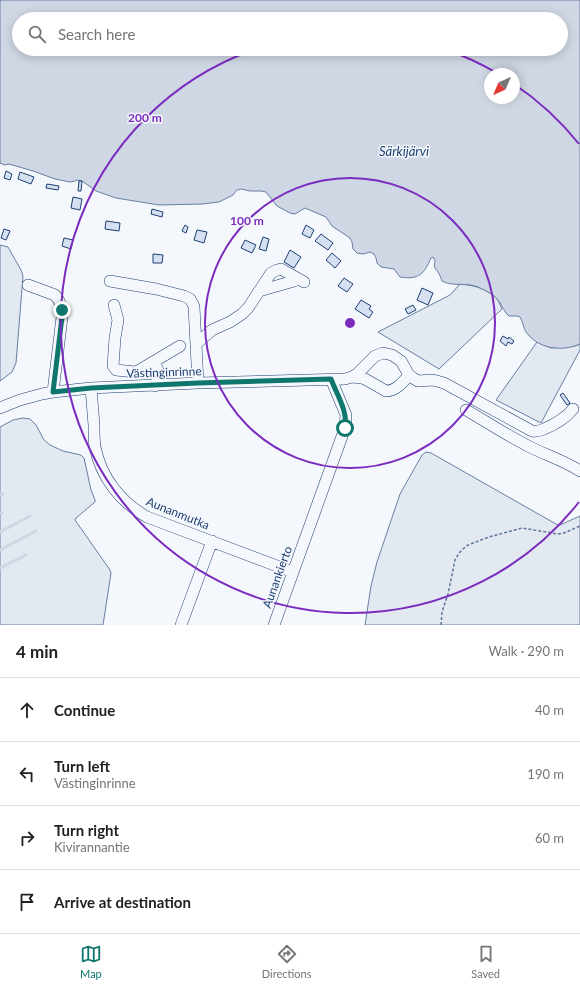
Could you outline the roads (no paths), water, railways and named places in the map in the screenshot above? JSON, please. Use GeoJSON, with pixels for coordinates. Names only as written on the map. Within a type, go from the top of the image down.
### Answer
{"type":"FeatureCollection","features":[{"type":"Feature","properties":{"kind":"street"},"geometry":{"type":"LineString","coordinates":[[196,344],[212,330],[230,322],[242,314],[248,308],[258,291],[271,273],[276,270],[283,270],[301,280],[258,291]]}},
{"type":"Feature","properties":{"kind":"street"},"geometry":{"type":"LineString","coordinates":[[110,281],[156,289],[190,299],[193,304],[198,383]]}},
{"type":"Feature","properties":{"kind":"street"},"geometry":{"type":"LineString","coordinates":[[28,285],[55,295],[61,305],[62,317],[53,392]]}},
{"type":"Feature","properties":{"kind":"street"},"geometry":{"type":"LineString","coordinates":[[114,306],[118,320],[114,338],[112,366],[118,371],[135,372],[180,346]]}},
{"type":"Feature","properties":{"kind":"street"},"geometry":{"type":"LineString","coordinates":[[352,377],[375,356],[383,353],[392,355],[401,361],[409,375],[413,378],[418,380],[433,380],[444,383],[532,431],[536,432],[555,424],[567,416],[572,409]]}},
{"type":"Feature","properties":{"kind":"street"},"geometry":{"type":"LineString","coordinates":[[148,365],[155,365],[158,369],[155,386]]}},
{"type":"Feature","properties":{"kind":"street"},"geometry":{"type":"LineString","coordinates":[[352,377],[361,378],[390,391],[397,387],[409,375]]}},
{"type":"Feature","properties":{"kind":"street","name":"Västinginrinne"},"geometry":{"type":"LineString","coordinates":[[0,408],[20,400],[53,392],[91,388],[344,379],[352,377]]}},
{"type":"Feature","properties":{"kind":"street","name":"Aunankierto"},"geometry":{"type":"LineString","coordinates":[[274,625],[346,423],[345,412],[331,379]]}},
{"type":"Feature","properties":{"kind":"street","name":"Aunanmutka"},"geometry":{"type":"LineString","coordinates":[[91,388],[95,446],[102,470],[116,492],[128,504],[137,512],[147,517],[293,572]]}},
{"type":"Feature","properties":{"kind":"street"},"geometry":{"type":"LineString","coordinates":[[466,410],[524,444],[580,471]]}},
{"type":"Feature","properties":{"kind":"street"},"geometry":{"type":"LineString","coordinates":[[513,421],[524,444]]}},
{"type":"Feature","properties":{"kind":"street"},"geometry":{"type":"LineString","coordinates":[[181,625],[212,541]]}},
{"type":"Feature","properties":{"kind":"water","name":"Särkijärvi"},"geometry":{"type":"Polygon","coordinates":[[[0,0],[580,0],[580,344],[566,348],[558,348],[537,342],[526,332],[520,317],[509,316],[499,301],[490,293],[478,287],[451,284],[442,281],[435,268],[435,261],[433,257],[420,275],[412,278],[400,277],[394,269],[381,267],[377,263],[374,254],[370,252],[363,254],[357,253],[353,249],[350,238],[332,226],[326,217],[305,208],[295,214],[290,213],[277,206],[266,192],[241,189],[219,202],[159,205],[116,198],[96,191],[82,181],[77,180],[70,182],[55,179],[9,164],[5,165],[0,163],[0,0]]]}},
{"type":"Feature","properties":{"kind":"waterway"},"geometry":{"type":"LineString","coordinates":[[0,532],[30,516]]}},
{"type":"Feature","properties":{"kind":"waterway"},"geometry":{"type":"LineString","coordinates":[[0,550],[36,531]]}},
{"type":"Feature","properties":{"kind":"waterway"},"geometry":{"type":"LineString","coordinates":[[0,568],[26,555]]}}]}
